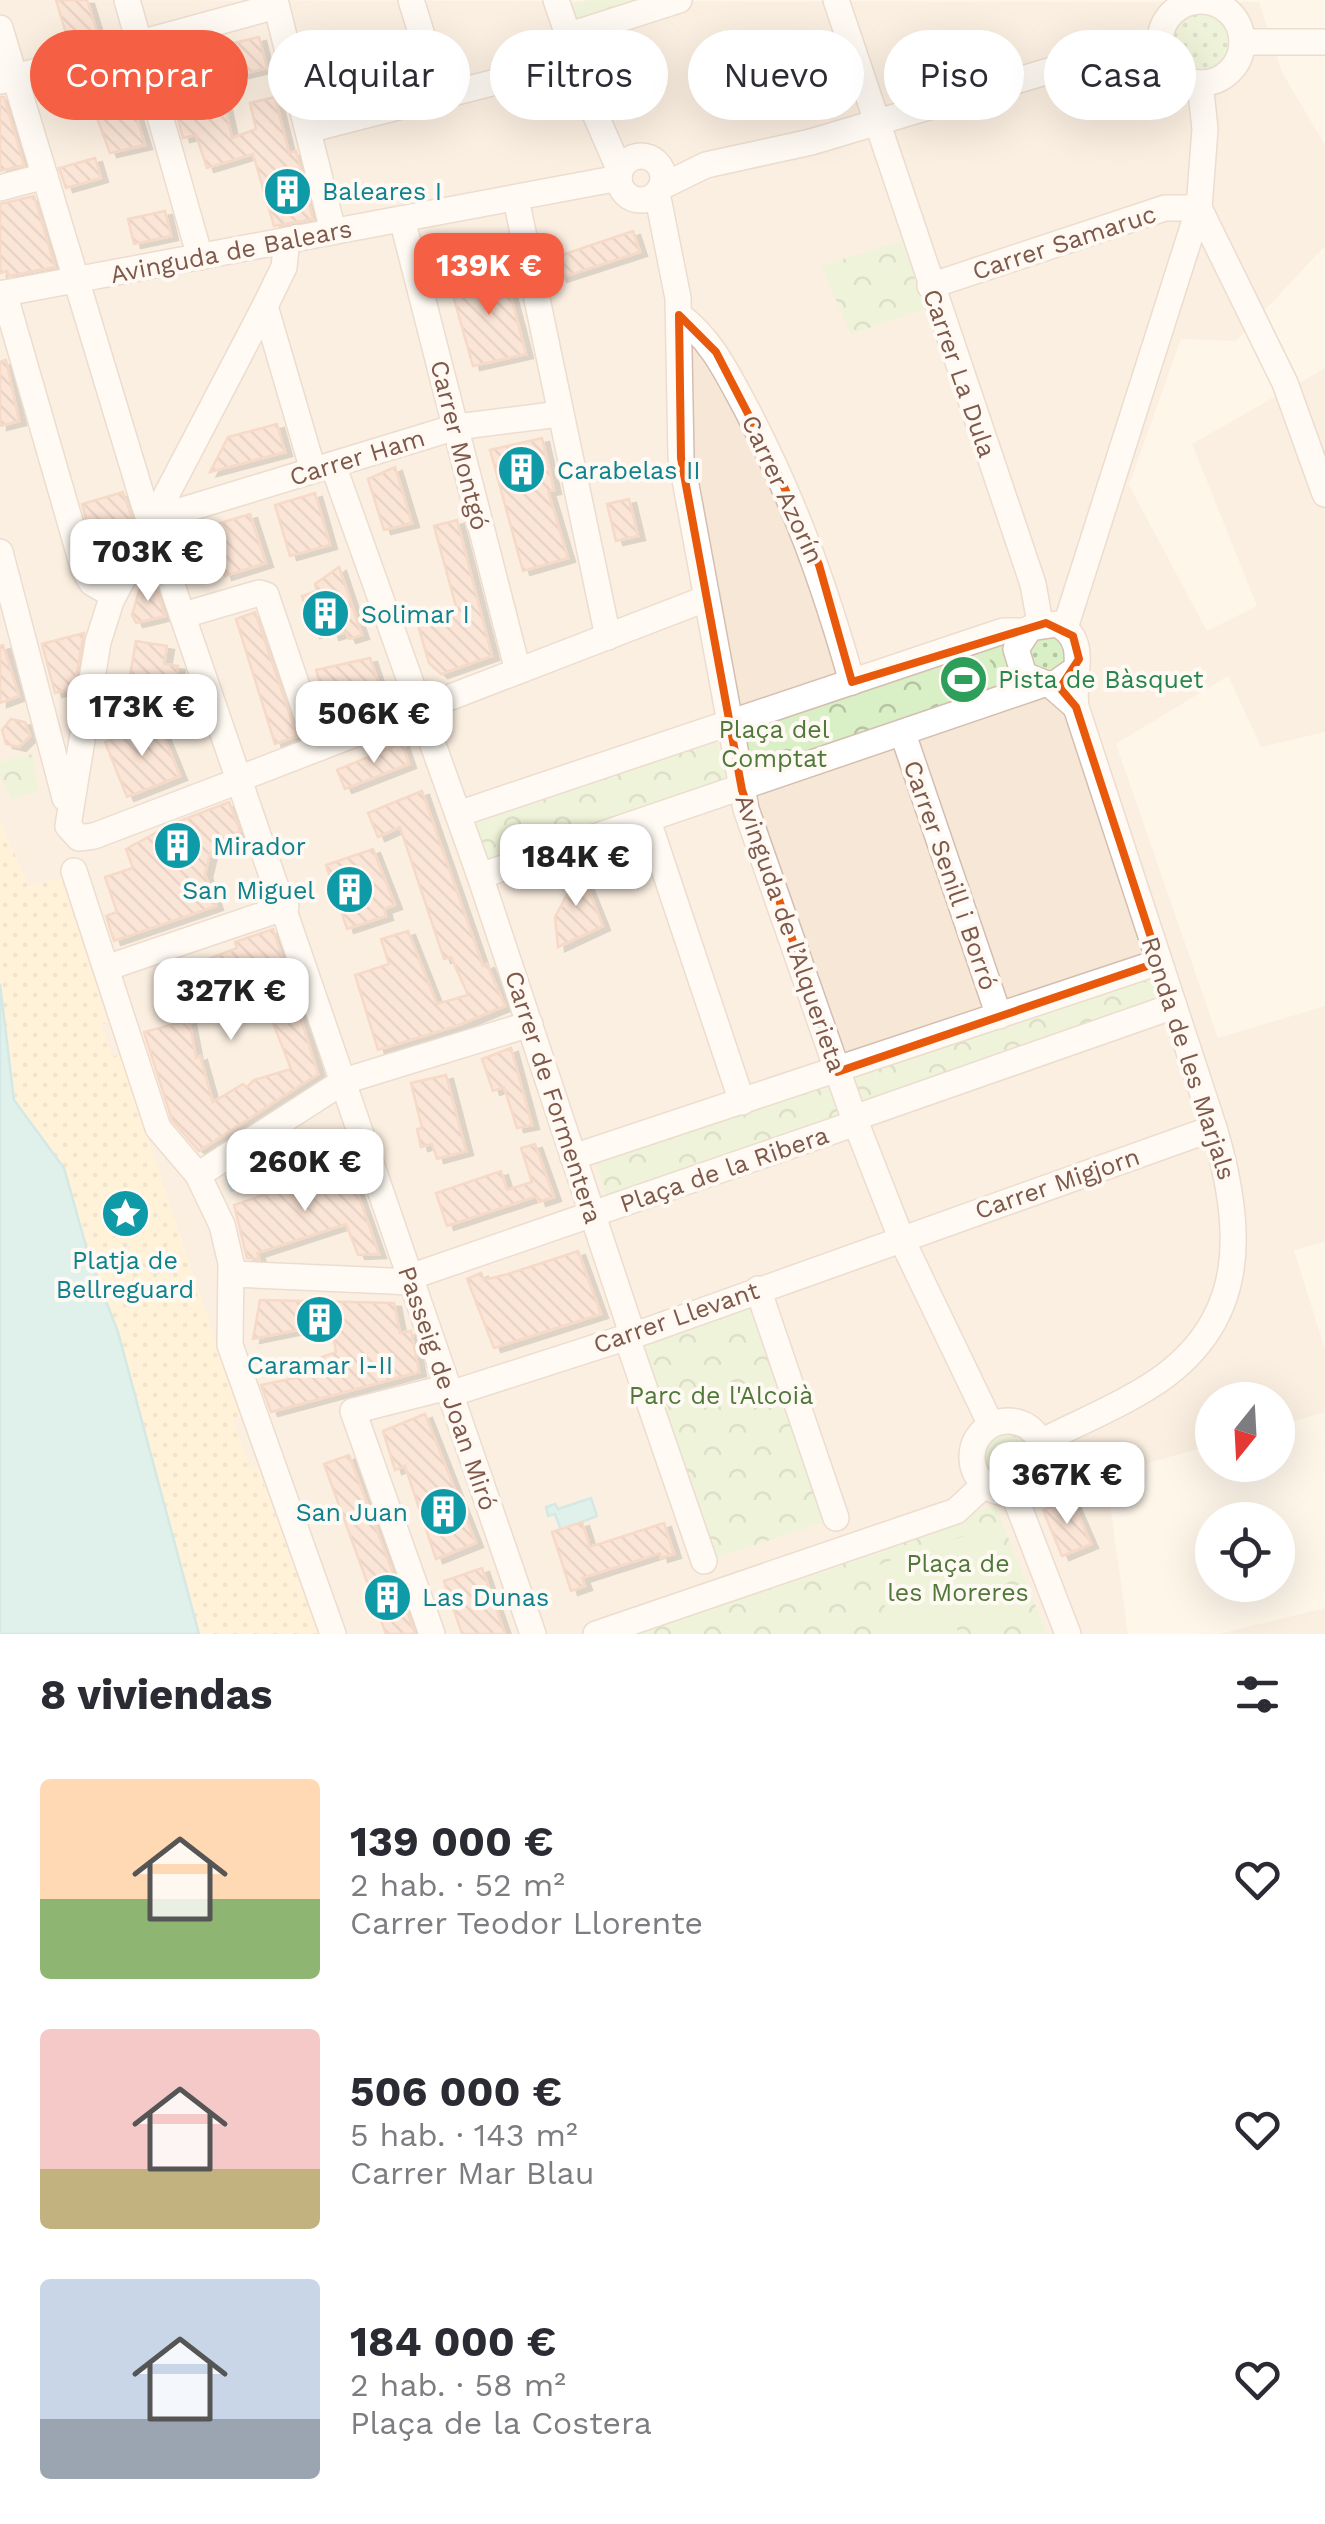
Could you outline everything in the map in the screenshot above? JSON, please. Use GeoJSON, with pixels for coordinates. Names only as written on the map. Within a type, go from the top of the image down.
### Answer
{"type":"FeatureCollection","features":[{"type":"Feature","properties":{"kind":"street"},"geometry":{"type":"LineString","coordinates":[[126,0],[134,30]]}},
{"type":"Feature","properties":{"kind":"street"},"geometry":{"type":"LineString","coordinates":[[412,0],[421,30]]}},
{"type":"Feature","properties":{"kind":"street"},"geometry":{"type":"LineString","coordinates":[[583,30],[679,0]]}},
{"type":"Feature","properties":{"kind":"street","name":"Carrer La Dula"},"geometry":{"type":"LineString","coordinates":[[836,0],[1023,554],[1044,627]]}},
{"type":"Feature","properties":{"kind":"street"},"geometry":{"type":"LineString","coordinates":[[562,1],[569,30]]}},
{"type":"Feature","properties":{"kind":"street"},"geometry":{"type":"LineString","coordinates":[[1165,7],[1212,2],[1234,17],[1242,42],[1241,54],[1228,74],[1196,82]]}},
{"type":"Feature","properties":{"kind":"street"},"geometry":{"type":"LineString","coordinates":[[183,30],[276,3],[333,231]]}},
{"type":"Feature","properties":{"kind":"street","name":"Passeig de Joan Miró"},"geometry":{"type":"LineString","coordinates":[[0,28],[7,80],[45,176],[75,281],[154,513],[184,616],[533,1634]]}},
{"type":"Feature","properties":{"kind":"street"},"geometry":{"type":"LineString","coordinates":[[1242,42],[1325,42]]}},
{"type":"Feature","properties":{"kind":"street"},"geometry":{"type":"LineString","coordinates":[[877,123],[1044,73]]}},
{"type":"Feature","properties":{"kind":"street"},"geometry":{"type":"LineString","coordinates":[[1076,707],[1024,675],[1018,666],[1016,648],[1044,627],[1199,208],[1206,129],[1200,83]]}},
{"type":"Feature","properties":{"kind":"street"},"geometry":{"type":"LineString","coordinates":[[160,120],[200,257]]}},
{"type":"Feature","properties":{"kind":"street"},"geometry":{"type":"LineString","coordinates":[[308,130],[347,120]]}},
{"type":"Feature","properties":{"kind":"street"},"geometry":{"type":"LineString","coordinates":[[599,120],[638,180]]}},
{"type":"Feature","properties":{"kind":"street","name":"Avinguda de Balears"},"geometry":{"type":"LineString","coordinates":[[2,294],[516,198],[638,180],[767,154],[877,123]]}},
{"type":"Feature","properties":{"kind":"street"},"geometry":{"type":"LineString","coordinates":[[0,188],[45,176]]}},
{"type":"Feature","properties":{"kind":"street","name":"Avinguda de l’Alquerieta"},"geometry":{"type":"LineString","coordinates":[[638,180],[662,237],[679,315],[680,447],[742,790],[855,1121],[901,1238],[991,1425]]}},
{"type":"Feature","properties":{"kind":"street"},"geometry":{"type":"LineString","coordinates":[[516,198],[608,637]]}},
{"type":"Feature","properties":{"kind":"street","name":"Carrer Samaruc"},"geometry":{"type":"LineString","coordinates":[[930,286],[1165,208],[1199,208]]}},
{"type":"Feature","properties":{"kind":"street"},"geometry":{"type":"LineString","coordinates":[[1199,208],[1285,383],[1325,494]]}},
{"type":"Feature","properties":{"kind":"street","name":"Carrer Montgó"},"geometry":{"type":"LineString","coordinates":[[402,219],[518,671]]}},
{"type":"Feature","properties":{"kind":"street"},"geometry":{"type":"LineString","coordinates":[[68,814],[98,642],[113,595],[265,306],[284,267],[287,240]]}},
{"type":"Feature","properties":{"kind":"street"},"geometry":{"type":"LineString","coordinates":[[2,294],[84,570],[92,583],[113,595]]}},
{"type":"Feature","properties":{"kind":"street","name":"Carrer de Formentera"},"geometry":{"type":"LineString","coordinates":[[265,306],[480,876],[629,1334]]}},
{"type":"Feature","properties":{"kind":"street","name":"Carrer Azorín"},"geometry":{"type":"LineString","coordinates":[[679,315],[716,352],[772,460],[819,566],[852,682]]}},
{"type":"Feature","properties":{"kind":"street","name":"Carrer Ham"},"geometry":{"type":"LineString","coordinates":[[154,513],[180,510],[456,427],[560,414]]}},
{"type":"Feature","properties":{"kind":"street"},"geometry":{"type":"LineString","coordinates":[[0,552],[69,829],[79,838],[705,599]]}},
{"type":"Feature","properties":{"kind":"street"},"geometry":{"type":"LineString","coordinates":[[184,616],[259,593],[266,596],[318,748]]}},
{"type":"Feature","properties":{"kind":"street"},"geometry":{"type":"LineString","coordinates":[[458,814],[1008,630],[1044,627],[1078,648],[1076,707]]}},
{"type":"Feature","properties":{"kind":"street"},"geometry":{"type":"LineString","coordinates":[[480,876],[1046,686],[1076,669]]}},
{"type":"Feature","properties":{"kind":"street","name":"Ronda de les Marjals"},"geometry":{"type":"LineString","coordinates":[[1041,1442],[1164,1377],[1189,1356],[1218,1312],[1234,1259],[1236,1214],[1214,1128],[1076,707]]}},
{"type":"Feature","properties":{"kind":"street","name":"Carrer Senill i Borró"},"geometry":{"type":"LineString","coordinates":[[903,734],[999,1016]]}},
{"type":"Feature","properties":{"kind":"street"},"geometry":{"type":"LineString","coordinates":[[648,821],[742,1102]]}},
{"type":"Feature","properties":{"kind":"street"},"geometry":{"type":"LineString","coordinates":[[74,871],[115,965],[158,1128],[206,1170],[232,1274],[230,1345],[332,1634]]}},
{"type":"Feature","properties":{"kind":"street"},"geometry":{"type":"LineString","coordinates":[[115,965],[286,908]]}},
{"type":"Feature","properties":{"kind":"street"},"geometry":{"type":"LineString","coordinates":[[573,1157],[1159,962]]}},
{"type":"Feature","properties":{"kind":"street","name":"Plaça de la Ribera"},"geometry":{"type":"LineString","coordinates":[[411,1280],[1174,1006]]}},
{"type":"Feature","properties":{"kind":"street"},"geometry":{"type":"LineString","coordinates":[[206,1170],[344,1081],[530,1024]]}},
{"type":"Feature","properties":{"kind":"street","name":"Carrer Migjorn"},"geometry":{"type":"LineString","coordinates":[[901,1238],[1214,1128]]}},
{"type":"Feature","properties":{"kind":"street","name":"Carrer Llevant"},"geometry":{"type":"LineString","coordinates":[[432,1634],[353,1411],[449,1390],[629,1334],[901,1238]]}},
{"type":"Feature","properties":{"kind":"street"},"geometry":{"type":"LineString","coordinates":[[232,1274],[411,1280]]}},
{"type":"Feature","properties":{"kind":"street"},"geometry":{"type":"LineString","coordinates":[[758,1289],[836,1518]]}},
{"type":"Feature","properties":{"kind":"street"},"geometry":{"type":"LineString","coordinates":[[629,1334],[704,1561]]}},
{"type":"Feature","properties":{"kind":"street"},"geometry":{"type":"LineString","coordinates":[[1020,1423],[1041,1442],[1044,1460],[1037,1478],[1014,1492],[985,1484],[975,1470],[973,1449],[991,1425],[1020,1423]]}},
{"type":"Feature","properties":{"kind":"street"},"geometry":{"type":"LineString","coordinates":[[596,1634],[956,1511],[985,1484]]}},
{"type":"Feature","properties":{"kind":"street"},"geometry":{"type":"LineString","coordinates":[[1014,1492],[1021,1522],[1068,1634]]}},
{"type":"Feature","properties":{"kind":"highlighted area"},"geometry":{"type":"Polygon","coordinates":[[[679,315],[716,352],[772,460],[819,565],[852,682],[1046,623],[1073,636],[1079,659],[1060,688],[1076,707],[1159,962],[837,1072],[742,790],[681,458],[679,315]]]}},
{"type":"Feature","properties":{"kind":"shaded area"},"geometry":{"type":"Polygon","coordinates":[[[0,0],[1259,2],[1282,72],[1325,145],[1325,246],[1236,341],[1181,339],[1129,485],[1207,631],[1257,606],[1192,444],[1325,368],[1325,732],[1261,747],[1228,676],[1116,744],[1218,1038],[1325,1006],[1325,1242],[1294,1250],[1325,1350],[1325,1412],[1295,1421],[1295,1382],[1195,1382],[1195,1450],[1141,1465],[1104,1460],[1128,1634],[318,1634],[258,1467],[250,1469],[232,1420],[240,1416],[120,1056],[112,1057],[101,1025],[107,1023],[61,879],[29,887],[0,822],[0,0]]]}},
{"type":"Feature","properties":{"kind":"shaded area"},"geometry":{"type":"Polygon","coordinates":[[[1325,1608],[1325,1634],[1219,1634],[1325,1608]]]}},
{"type":"Feature","properties":{"kind":"green space"},"geometry":{"type":"Polygon","coordinates":[[[587,0],[661,0],[579,27],[571,5],[587,0]]]}},
{"type":"Feature","properties":{"kind":"green space"},"geometry":{"type":"Polygon","coordinates":[[[1199,13],[1220,22],[1229,43],[1220,64],[1199,73],[1196,30],[1173,30],[1178,22],[1199,13]]]}},
{"type":"Feature","properties":{"kind":"green space"},"geometry":{"type":"Polygon","coordinates":[[[902,241],[925,309],[851,334],[821,266],[902,241]]]}},
{"type":"Feature","properties":{"kind":"green space"},"geometry":{"type":"Polygon","coordinates":[[[1052,632],[1067,645],[1065,664],[1048,674],[1035,670],[1028,644],[1052,632]]]}},
{"type":"Feature","properties":{"kind":"green space","name":"Plaça del Comptat"},"geometry":{"type":"Polygon","coordinates":[[[1013,636],[1026,685],[749,779],[738,729],[1013,636]]]}},
{"type":"Feature","properties":{"kind":"green space","name":"Pista de Bàsquet"},"geometry":{"type":"Polygon","coordinates":[[[987,652],[999,687],[939,707],[928,672],[987,652]]]}},
{"type":"Feature","properties":{"kind":"green space"},"geometry":{"type":"Polygon","coordinates":[[[716,737],[728,785],[485,865],[468,818],[716,737]]]}},
{"type":"Feature","properties":{"kind":"green space"},"geometry":{"type":"Polygon","coordinates":[[[33,754],[38,791],[11,799],[0,776],[0,762],[33,754]]]}},
{"type":"Feature","properties":{"kind":"green space"},"geometry":{"type":"Polygon","coordinates":[[[1152,969],[1163,1003],[861,1106],[850,1072],[1152,969]]]}},
{"type":"Feature","properties":{"kind":"green space"},"geometry":{"type":"Polygon","coordinates":[[[829,1081],[843,1119],[607,1198],[594,1159],[829,1081]]]}},
{"type":"Feature","properties":{"kind":"green space","name":"Parc de l'Alcoià"},"geometry":{"type":"Polygon","coordinates":[[[758,1304],[832,1520],[711,1559],[637,1348],[758,1304]]]}},
{"type":"Feature","properties":{"kind":"green space"},"geometry":{"type":"Polygon","coordinates":[[[1007,1429],[1026,1437],[1034,1456],[1026,1475],[1007,1483],[988,1475],[980,1456],[988,1437],[1007,1429]]]}},
{"type":"Feature","properties":{"kind":"green space","name":"Plaça de les Moreres"},"geometry":{"type":"Polygon","coordinates":[[[995,1505],[1047,1634],[618,1634],[995,1505]]]}},
{"type":"Feature","properties":{"kind":"green space"},"geometry":{"type":"Polygon","coordinates":[[[972,1533],[994,1589],[953,1604],[931,1548],[972,1533]]]}},
{"type":"Feature","properties":{"kind":"green space"},"geometry":{"type":"Polygon","coordinates":[[[924,1547],[959,1634],[897,1634],[869,1569],[924,1547]]]}},
{"type":"Feature","properties":{"kind":"green space"},"geometry":{"type":"Polygon","coordinates":[[[1008,1593],[1018,1616],[973,1634],[963,1611],[1008,1593]]]}},
{"type":"Feature","properties":{"kind":"sand","name":"Platja de Bellreguard"},"geometry":{"type":"Polygon","coordinates":[[[0,822],[29,886],[61,878],[108,1023],[101,1025],[112,1056],[120,1055],[240,1417],[233,1421],[250,1468],[258,1467],[318,1634],[200,1634],[118,1332],[90,1260],[64,1168],[14,1100],[0,984],[0,822]]]}},
{"type":"Feature","properties":{"kind":"water"},"geometry":{"type":"Polygon","coordinates":[[[0,984],[14,1100],[64,1168],[90,1260],[118,1332],[199,1634],[0,1634],[0,984]]]}},
{"type":"Feature","properties":{"kind":"water"},"geometry":{"type":"Polygon","coordinates":[[[273,1161],[278,1177],[231,1191],[226,1176],[273,1161]]]}},
{"type":"Feature","properties":{"kind":"water"},"geometry":{"type":"Polygon","coordinates":[[[591,1498],[597,1516],[561,1530],[555,1514],[548,1516],[546,1507],[555,1504],[558,1509],[591,1498]]]}},
{"type":"Feature","properties":{"kind":"building"},"geometry":{"type":"Polygon","coordinates":[[[56,0],[87,0],[96,30],[65,30],[56,0]]]}},
{"type":"Feature","properties":{"kind":"building"},"geometry":{"type":"Polygon","coordinates":[[[259,37],[267,68],[248,73],[248,40],[259,37]]]}},
{"type":"Feature","properties":{"kind":"building"},"geometry":{"type":"Polygon","coordinates":[[[0,97],[4,97],[24,165],[0,171],[0,97]]]}},
{"type":"Feature","properties":{"kind":"building"},"geometry":{"type":"Polygon","coordinates":[[[268,99],[268,120],[281,120],[289,153],[296,151],[313,219],[274,226],[253,154],[207,168],[196,135],[183,138],[178,120],[228,120],[232,138],[256,129],[250,103],[268,99]]]}},
{"type":"Feature","properties":{"kind":"building"},"geometry":{"type":"Polygon","coordinates":[[[98,120],[137,120],[145,145],[110,153],[98,120]]]}},
{"type":"Feature","properties":{"kind":"building"},"geometry":{"type":"Polygon","coordinates":[[[95,158],[101,178],[66,188],[59,168],[95,158]]]}},
{"type":"Feature","properties":{"kind":"building"},"geometry":{"type":"Polygon","coordinates":[[[34,196],[55,267],[9,276],[7,271],[0,273],[0,204],[34,196]]]}},
{"type":"Feature","properties":{"kind":"building"},"geometry":{"type":"Polygon","coordinates":[[[165,211],[171,236],[134,244],[128,219],[165,211]]]}},
{"type":"Feature","properties":{"kind":"building"},"geometry":{"type":"Polygon","coordinates":[[[633,231],[640,252],[560,278],[553,258],[633,231]]]}},
{"type":"Feature","properties":{"kind":"building"},"geometry":{"type":"Polygon","coordinates":[[[513,270],[518,292],[510,293],[526,354],[473,366],[450,285],[513,270]]]}},
{"type":"Feature","properties":{"kind":"building"},"geometry":{"type":"Polygon","coordinates":[[[6,360],[19,421],[0,426],[0,362],[6,360]]]}},
{"type":"Feature","properties":{"kind":"building"},"geometry":{"type":"Polygon","coordinates":[[[277,424],[285,452],[210,472],[228,437],[277,424]]]}},
{"type":"Feature","properties":{"kind":"building"},"geometry":{"type":"Polygon","coordinates":[[[542,438],[554,490],[548,491],[568,558],[523,571],[490,450],[542,438]]]}},
{"type":"Feature","properties":{"kind":"building"},"geometry":{"type":"Polygon","coordinates":[[[395,467],[412,523],[384,530],[368,479],[395,467]]]}},
{"type":"Feature","properties":{"kind":"building"},"geometry":{"type":"Polygon","coordinates":[[[123,492],[132,518],[112,558],[98,561],[82,504],[123,492]]]}},
{"type":"Feature","properties":{"kind":"building"},"geometry":{"type":"Polygon","coordinates":[[[315,493],[330,545],[290,556],[275,505],[315,493]]]}},
{"type":"Feature","properties":{"kind":"building"},"geometry":{"type":"Polygon","coordinates":[[[629,499],[638,536],[616,541],[607,504],[629,499]]]}},
{"type":"Feature","properties":{"kind":"building"},"geometry":{"type":"Polygon","coordinates":[[[250,514],[266,563],[225,576],[210,526],[250,514]]]}},
{"type":"Feature","properties":{"kind":"building"},"geometry":{"type":"Polygon","coordinates":[[[457,520],[492,656],[441,674],[429,663],[417,622],[457,610],[434,526],[457,520]]]}},
{"type":"Feature","properties":{"kind":"building","name":"Solimar I"},"geometry":{"type":"Polygon","coordinates":[[[339,567],[362,635],[349,639],[346,632],[332,636],[330,629],[313,634],[302,596],[317,591],[315,584],[339,567]]]}},
{"type":"Feature","properties":{"kind":"building"},"geometry":{"type":"Polygon","coordinates":[[[153,579],[165,616],[136,623],[132,615],[141,585],[153,579]]]}},
{"type":"Feature","properties":{"kind":"building"},"geometry":{"type":"Polygon","coordinates":[[[255,612],[297,736],[275,744],[236,619],[255,612]]]}},
{"type":"Feature","properties":{"kind":"building"},"geometry":{"type":"Polygon","coordinates":[[[84,633],[74,688],[55,693],[42,644],[84,633]]]}},
{"type":"Feature","properties":{"kind":"building"},"geometry":{"type":"Polygon","coordinates":[[[136,641],[167,646],[164,664],[178,666],[172,700],[149,698],[156,715],[124,710],[136,641]]]}},
{"type":"Feature","properties":{"kind":"building"},"geometry":{"type":"Polygon","coordinates":[[[3,645],[19,696],[0,703],[0,646],[3,645]]]}},
{"type":"Feature","properties":{"kind":"building"},"geometry":{"type":"Polygon","coordinates":[[[370,658],[381,690],[328,708],[316,670],[370,658]]]}},
{"type":"Feature","properties":{"kind":"building"},"geometry":{"type":"Polygon","coordinates":[[[11,719],[25,722],[30,736],[19,747],[6,744],[2,730],[11,719]]]}},
{"type":"Feature","properties":{"kind":"building"},"geometry":{"type":"Polygon","coordinates":[[[158,722],[180,776],[127,797],[105,742],[158,722]]]}},
{"type":"Feature","properties":{"kind":"building"},"geometry":{"type":"Polygon","coordinates":[[[402,743],[409,764],[345,789],[337,770],[402,743]]]}},
{"type":"Feature","properties":{"kind":"building"},"geometry":{"type":"Polygon","coordinates":[[[422,791],[483,966],[487,964],[505,1006],[378,1050],[355,975],[389,964],[381,939],[408,931],[437,1004],[468,995],[451,957],[444,959],[400,827],[378,837],[368,813],[422,791]]]}},
{"type":"Feature","properties":{"kind":"building","name":"Mirador"},"geometry":{"type":"Polygon","coordinates":[[[229,802],[240,831],[210,853],[205,874],[216,906],[114,941],[106,916],[117,912],[105,877],[133,868],[126,849],[172,824],[229,802]]]}},
{"type":"Feature","properties":{"kind":"building","name":"San Miguel"},"geometry":{"type":"Polygon","coordinates":[[[373,849],[395,905],[384,909],[386,916],[347,929],[326,865],[373,849]]]}},
{"type":"Feature","properties":{"kind":"building"},"geometry":{"type":"Polygon","coordinates":[[[578,864],[603,926],[558,947],[555,917],[570,889],[560,874],[578,864]]]}},
{"type":"Feature","properties":{"kind":"building"},"geometry":{"type":"Polygon","coordinates":[[[273,929],[318,1074],[199,1151],[172,1120],[144,1032],[189,1020],[196,1058],[200,1056],[213,1102],[243,1084],[247,1087],[254,1080],[291,1069],[261,992],[197,1003],[185,968],[237,948],[235,942],[273,929]]]}},
{"type":"Feature","properties":{"kind":"building"},"geometry":{"type":"Polygon","coordinates":[[[511,1048],[532,1125],[517,1128],[504,1087],[493,1091],[482,1059],[511,1048]]]}},
{"type":"Feature","properties":{"kind":"building"},"geometry":{"type":"Polygon","coordinates":[[[446,1075],[466,1151],[437,1159],[432,1144],[421,1147],[417,1129],[422,1128],[411,1083],[446,1075]]]}},
{"type":"Feature","properties":{"kind":"building"},"geometry":{"type":"Polygon","coordinates":[[[535,1144],[554,1197],[539,1202],[537,1196],[447,1226],[436,1193],[501,1171],[507,1190],[532,1182],[521,1148],[535,1144]]]}},
{"type":"Feature","properties":{"kind":"building"},"geometry":{"type":"Polygon","coordinates":[[[348,1166],[379,1254],[358,1255],[346,1224],[257,1253],[259,1259],[247,1258],[234,1205],[348,1166]]]}},
{"type":"Feature","properties":{"kind":"building"},"geometry":{"type":"Polygon","coordinates":[[[578,1251],[601,1314],[494,1348],[467,1279],[481,1273],[484,1280],[508,1274],[578,1251]]]}},
{"type":"Feature","properties":{"kind":"building"},"geometry":{"type":"Polygon","coordinates":[[[260,1300],[394,1303],[400,1333],[411,1331],[419,1372],[271,1412],[261,1385],[325,1372],[322,1357],[336,1352],[331,1323],[253,1339],[260,1300]]]}},
{"type":"Feature","properties":{"kind":"building"},"geometry":{"type":"Polygon","coordinates":[[[425,1414],[476,1543],[436,1559],[405,1466],[395,1470],[383,1431],[425,1414]]]}},
{"type":"Feature","properties":{"kind":"building"},"geometry":{"type":"Polygon","coordinates":[[[349,1455],[394,1576],[387,1579],[394,1598],[401,1595],[415,1634],[386,1634],[324,1464],[349,1455]]]}},
{"type":"Feature","properties":{"kind":"building"},"geometry":{"type":"Polygon","coordinates":[[[1071,1498],[1091,1544],[1062,1556],[1043,1510],[1071,1498]]]}},
{"type":"Feature","properties":{"kind":"building"},"geometry":{"type":"Polygon","coordinates":[[[582,1522],[590,1547],[664,1523],[674,1554],[661,1558],[660,1553],[582,1578],[585,1586],[571,1591],[552,1532],[582,1522]]]}},
{"type":"Feature","properties":{"kind":"building"},"geometry":{"type":"Polygon","coordinates":[[[482,1568],[505,1634],[462,1634],[444,1581],[482,1568]]]}},
{"type":"Feature","properties":{"kind":"place","name":"Baleares I"},"geometry":{"type":"Point","coordinates":[287,191]}},
{"type":"Feature","properties":{"kind":"place","name":"Carabelas II"},"geometry":{"type":"Point","coordinates":[522,470]}},
{"type":"Feature","properties":{"kind":"place","name":"Solimar I"},"geometry":{"type":"Point","coordinates":[326,614]}},
{"type":"Feature","properties":{"kind":"place","name":"Pista de Bàsquet"},"geometry":{"type":"Point","coordinates":[963,679]}},
{"type":"Feature","properties":{"kind":"place","name":"Mirador"},"geometry":{"type":"Point","coordinates":[178,846]}},
{"type":"Feature","properties":{"kind":"place","name":"San Miguel"},"geometry":{"type":"Point","coordinates":[350,890]}},
{"type":"Feature","properties":{"kind":"place","name":"Platja de Bellreguard"},"geometry":{"type":"Point","coordinates":[125,1214]}},
{"type":"Feature","properties":{"kind":"place","name":"Caramar I-II"},"geometry":{"type":"Point","coordinates":[320,1319]}},
{"type":"Feature","properties":{"kind":"place","name":"San Juan"},"geometry":{"type":"Point","coordinates":[443,1512]}},
{"type":"Feature","properties":{"kind":"place","name":"Las Dunas"},"geometry":{"type":"Point","coordinates":[387,1597]}}]}
